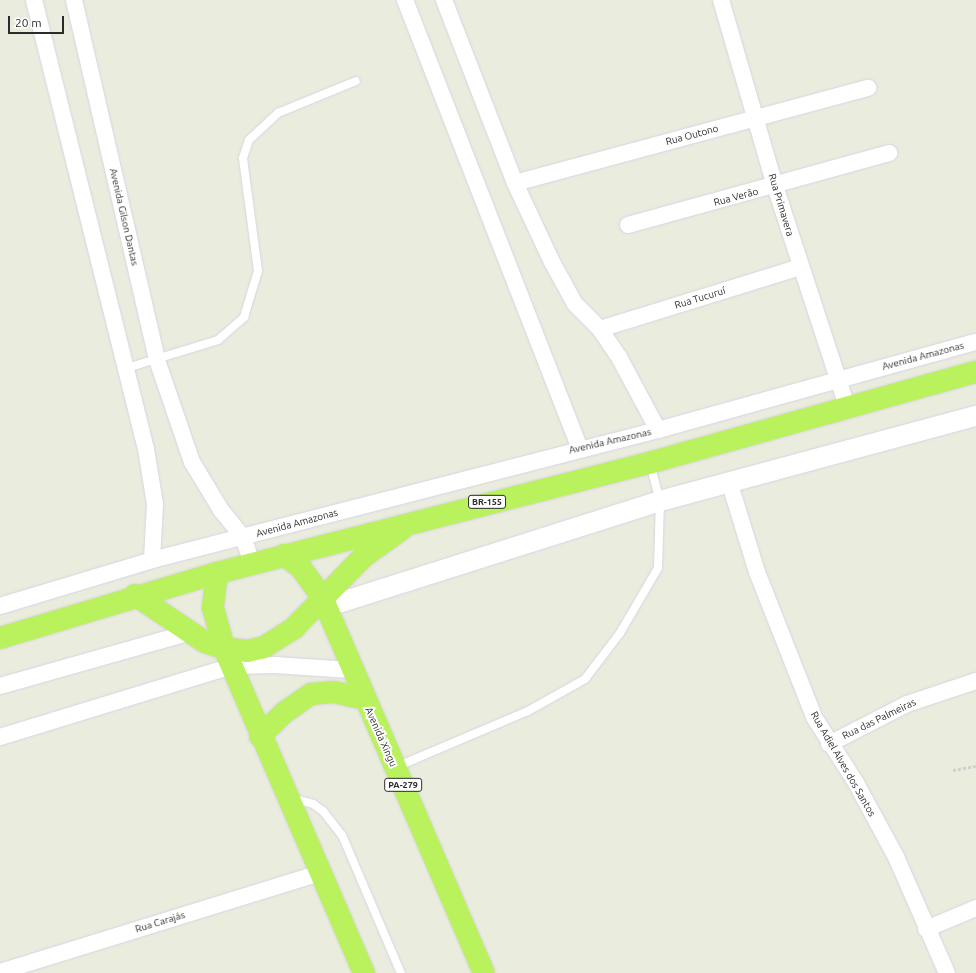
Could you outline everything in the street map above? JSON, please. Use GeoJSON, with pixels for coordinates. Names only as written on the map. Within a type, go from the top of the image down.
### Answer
{"type":"FeatureCollection","features":[{"type":"Feature","properties":{"kind":"main road","name":"BR-155"},"geometry":{"type":"LineString","coordinates":[[0,638],[135,595],[252,563],[649,462],[848,409],[976,372]]}},
{"type":"Feature","properties":{"kind":"main road"},"geometry":{"type":"LineString","coordinates":[[135,595],[187,633],[228,657],[281,639],[324,602],[363,557],[417,520]]}},
{"type":"Feature","properties":{"kind":"main road","name":"Avenida Xingu"},"geometry":{"type":"LineString","coordinates":[[284,555],[301,568],[324,602],[364,699],[484,973]]}},
{"type":"Feature","properties":{"kind":"main road"},"geometry":{"type":"LineString","coordinates":[[217,573],[213,608],[228,657],[260,736],[364,973]]}},
{"type":"Feature","properties":{"kind":"main road"},"geometry":{"type":"LineString","coordinates":[[260,736],[285,712],[311,694],[334,692],[364,699]]}},
{"type":"Feature","properties":{"kind":"street"},"geometry":{"type":"LineString","coordinates":[[0,606],[152,560],[153,486],[127,368],[34,0]]}},
{"type":"Feature","properties":{"kind":"street","name":"Avenida Gilson Dantas"},"geometry":{"type":"LineString","coordinates":[[74,0],[157,360],[180,432],[205,487],[243,537],[252,563]]}},
{"type":"Feature","properties":{"kind":"street"},"geometry":{"type":"LineString","coordinates":[[405,0],[580,448]]}},
{"type":"Feature","properties":{"kind":"street"},"geometry":{"type":"LineString","coordinates":[[444,0],[516,183],[571,298],[600,329],[634,380],[658,430]]}},
{"type":"Feature","properties":{"kind":"street","name":"Rua Primavera"},"geometry":{"type":"LineString","coordinates":[[720,0],[800,267],[848,409]]}},
{"type":"Feature","properties":{"kind":"street","name":"Rua Outono"},"geometry":{"type":"LineString","coordinates":[[516,183],[868,88]]}},
{"type":"Feature","properties":{"kind":"street","name":"Rua Verão"},"geometry":{"type":"LineString","coordinates":[[628,225],[775,186],[889,153]]}},
{"type":"Feature","properties":{"kind":"street","name":"Rua Tucuruí"},"geometry":{"type":"LineString","coordinates":[[600,329],[800,267]]}},
{"type":"Feature","properties":{"kind":"street","name":"Avenida Amazonas"},"geometry":{"type":"LineString","coordinates":[[152,560],[580,448],[658,430],[837,379],[976,342]]}},
{"type":"Feature","properties":{"kind":"street"},"geometry":{"type":"LineString","coordinates":[[324,602],[729,481],[976,416]]}},
{"type":"Feature","properties":{"kind":"street","name":"Rua Adiel Alves dos Santos"},"geometry":{"type":"LineString","coordinates":[[729,481],[763,586],[796,675],[829,744],[856,783],[887,839],[947,973]]}},
{"type":"Feature","properties":{"kind":"street"},"geometry":{"type":"LineString","coordinates":[[0,686],[187,633]]}},
{"type":"Feature","properties":{"kind":"street"},"geometry":{"type":"LineString","coordinates":[[0,737],[228,657],[274,665],[352,670]]}},
{"type":"Feature","properties":{"kind":"street","name":"Rua das Palmeiras"},"geometry":{"type":"LineString","coordinates":[[829,744],[907,704],[976,681]]}},
{"type":"Feature","properties":{"kind":"street","name":"Rua Carajás"},"geometry":{"type":"LineString","coordinates":[[0,972],[320,873]]}},
{"type":"Feature","properties":{"kind":"street"},"geometry":{"type":"LineString","coordinates":[[926,929],[976,908]]}},
{"type":"Feature","properties":{"kind":"lane"},"geometry":{"type":"LineString","coordinates":[[127,368],[218,340],[244,317],[258,271],[243,158],[249,140],[278,113],[356,80]]}},
{"type":"Feature","properties":{"kind":"lane"},"geometry":{"type":"LineString","coordinates":[[395,768],[528,711],[585,678],[620,633],[658,568],[660,501],[649,462]]}},
{"type":"Feature","properties":{"kind":"lane"},"geometry":{"type":"LineString","coordinates":[[287,797],[313,804],[323,811],[342,835],[401,973]]}},
{"type":"Feature","properties":{"kind":"path"},"geometry":{"type":"LineString","coordinates":[[953,770],[976,766]]}}]}
